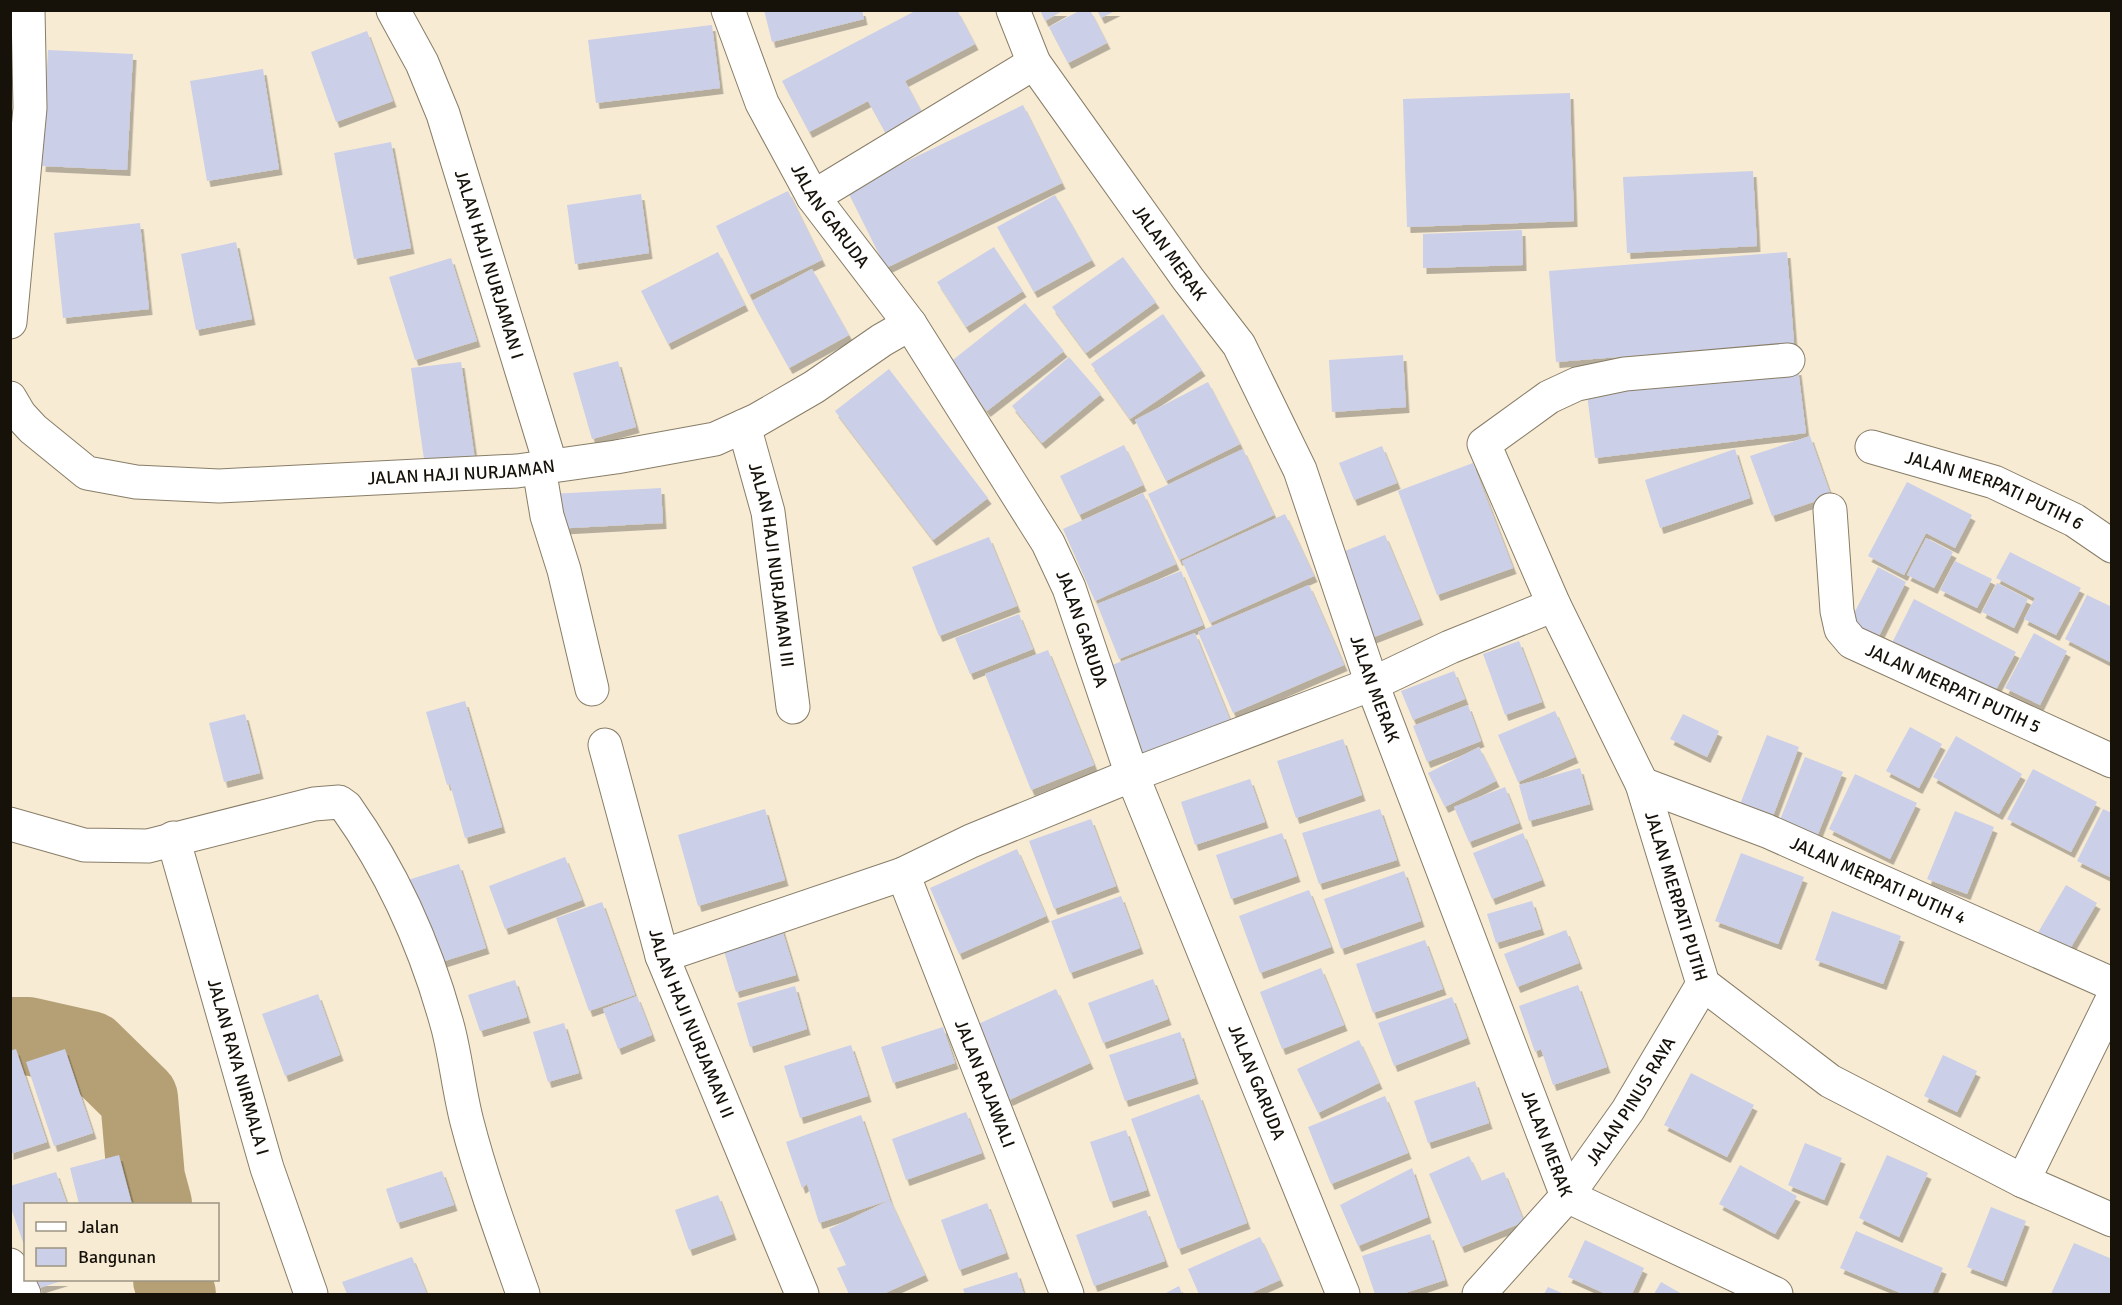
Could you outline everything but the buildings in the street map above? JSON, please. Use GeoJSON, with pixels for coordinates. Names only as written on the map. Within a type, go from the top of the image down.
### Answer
{"type":"FeatureCollection","features":[{"type":"Feature","properties":{"kind":"street"},"geometry":{"type":"LineString","coordinates":[[10,322],[20,107],[28,10]]}},
{"type":"Feature","properties":{"kind":"street","name":"JALAN HAJI NURJAMAN I"},"geometry":{"type":"LineString","coordinates":[[393,10],[422,63],[443,114],[545,467]]}},
{"type":"Feature","properties":{"kind":"street","name":"JALAN GARUDA"},"geometry":{"type":"LineString","coordinates":[[728,10],[762,103],[813,197],[910,324],[1048,543],[1069,588],[1132,776],[1343,1294]]}},
{"type":"Feature","properties":{"kind":"street","name":"JALAN MERAK"},"geometry":{"type":"LineString","coordinates":[[1013,10],[1034,63],[1181,270],[1239,345],[1300,470],[1372,684],[1567,1196],[1776,1294]]}},
{"type":"Feature","properties":{"kind":"street"},"geometry":{"type":"LineString","coordinates":[[813,197],[1034,63]]}},
{"type":"Feature","properties":{"kind":"street","name":"JALAN HAJI NURJAMAN"},"geometry":{"type":"LineString","coordinates":[[10,398],[20,415],[33,429],[87,473],[136,482],[219,486],[408,478],[545,467],[715,439],[744,426],[814,387],[882,340],[910,324]]}},
{"type":"Feature","properties":{"kind":"street","name":"JALAN MERPATI PUTIH"},"geometry":{"type":"LineString","coordinates":[[1788,360],[1625,374],[1577,384],[1549,397],[1484,444],[1554,605],[1642,784],[1704,984],[1830,1081],[2023,1181],[2112,1220]]}},
{"type":"Feature","properties":{"kind":"street","name":"JALAN HAJI NURJAMAN III"},"geometry":{"type":"LineString","coordinates":[[744,426],[768,512],[793,707]]}},
{"type":"Feature","properties":{"kind":"street","name":"JALAN MERPATI PUTIH 6"},"geometry":{"type":"LineString","coordinates":[[1872,447],[1994,482],[2074,520],[2112,546]]}},
{"type":"Feature","properties":{"kind":"street"},"geometry":{"type":"LineString","coordinates":[[545,467],[547,516],[564,570],[592,688]]}},
{"type":"Feature","properties":{"kind":"street","name":"JALAN MERPATI PUTIH 5"},"geometry":{"type":"LineString","coordinates":[[1830,510],[1837,612],[1841,629],[1852,642],[2112,761]]}},
{"type":"Feature","properties":{"kind":"street"},"geometry":{"type":"LineString","coordinates":[[662,956],[903,874],[971,841],[1132,776],[1372,684],[1450,647],[1554,605]]}},
{"type":"Feature","properties":{"kind":"street","name":"JALAN HAJI NURJAMAN II"},"geometry":{"type":"LineString","coordinates":[[606,745],[662,956],[802,1294]]}},
{"type":"Feature","properties":{"kind":"street","name":"JALAN MERPATI PUTIH 4"},"geometry":{"type":"LineString","coordinates":[[1642,784],[1767,831],[2112,984]]}},
{"type":"Feature","properties":{"kind":"street"},"geometry":{"type":"LineString","coordinates":[[10,824],[84,845],[148,846],[314,804],[339,802],[345,807],[388,877],[423,948],[448,1029],[467,1121],[494,1212],[523,1294]]}},
{"type":"Feature","properties":{"kind":"street","name":"JALAN RAYA NIRMALA I"},"geometry":{"type":"LineString","coordinates":[[173,838],[267,1168],[311,1294]]}},
{"type":"Feature","properties":{"kind":"street","name":"JALAN RAJAWALI"},"geometry":{"type":"LineString","coordinates":[[903,874],[1067,1294]]}},
{"type":"Feature","properties":{"kind":"street","name":"JALAN PINUS RAYA"},"geometry":{"type":"LineString","coordinates":[[1479,1294],[1567,1196],[1628,1110],[1704,984]]}},
{"type":"Feature","properties":{"kind":"street"},"geometry":{"type":"LineString","coordinates":[[2023,1181],[2112,1000]]}},
{"type":"Feature","properties":{"kind":"street"},"geometry":{"type":"LineString","coordinates":[[10,1265],[24,1294]]}},
{"type":"Feature","properties":{"kind":"waterway"},"geometry":{"type":"LineString","coordinates":[[10,1036],[28,1036],[90,1050],[139,1098],[146,1178],[153,1203]]}},
{"type":"Feature","properties":{"kind":"waterway"},"geometry":{"type":"LineString","coordinates":[[172,1281],[177,1294]]}}]}
